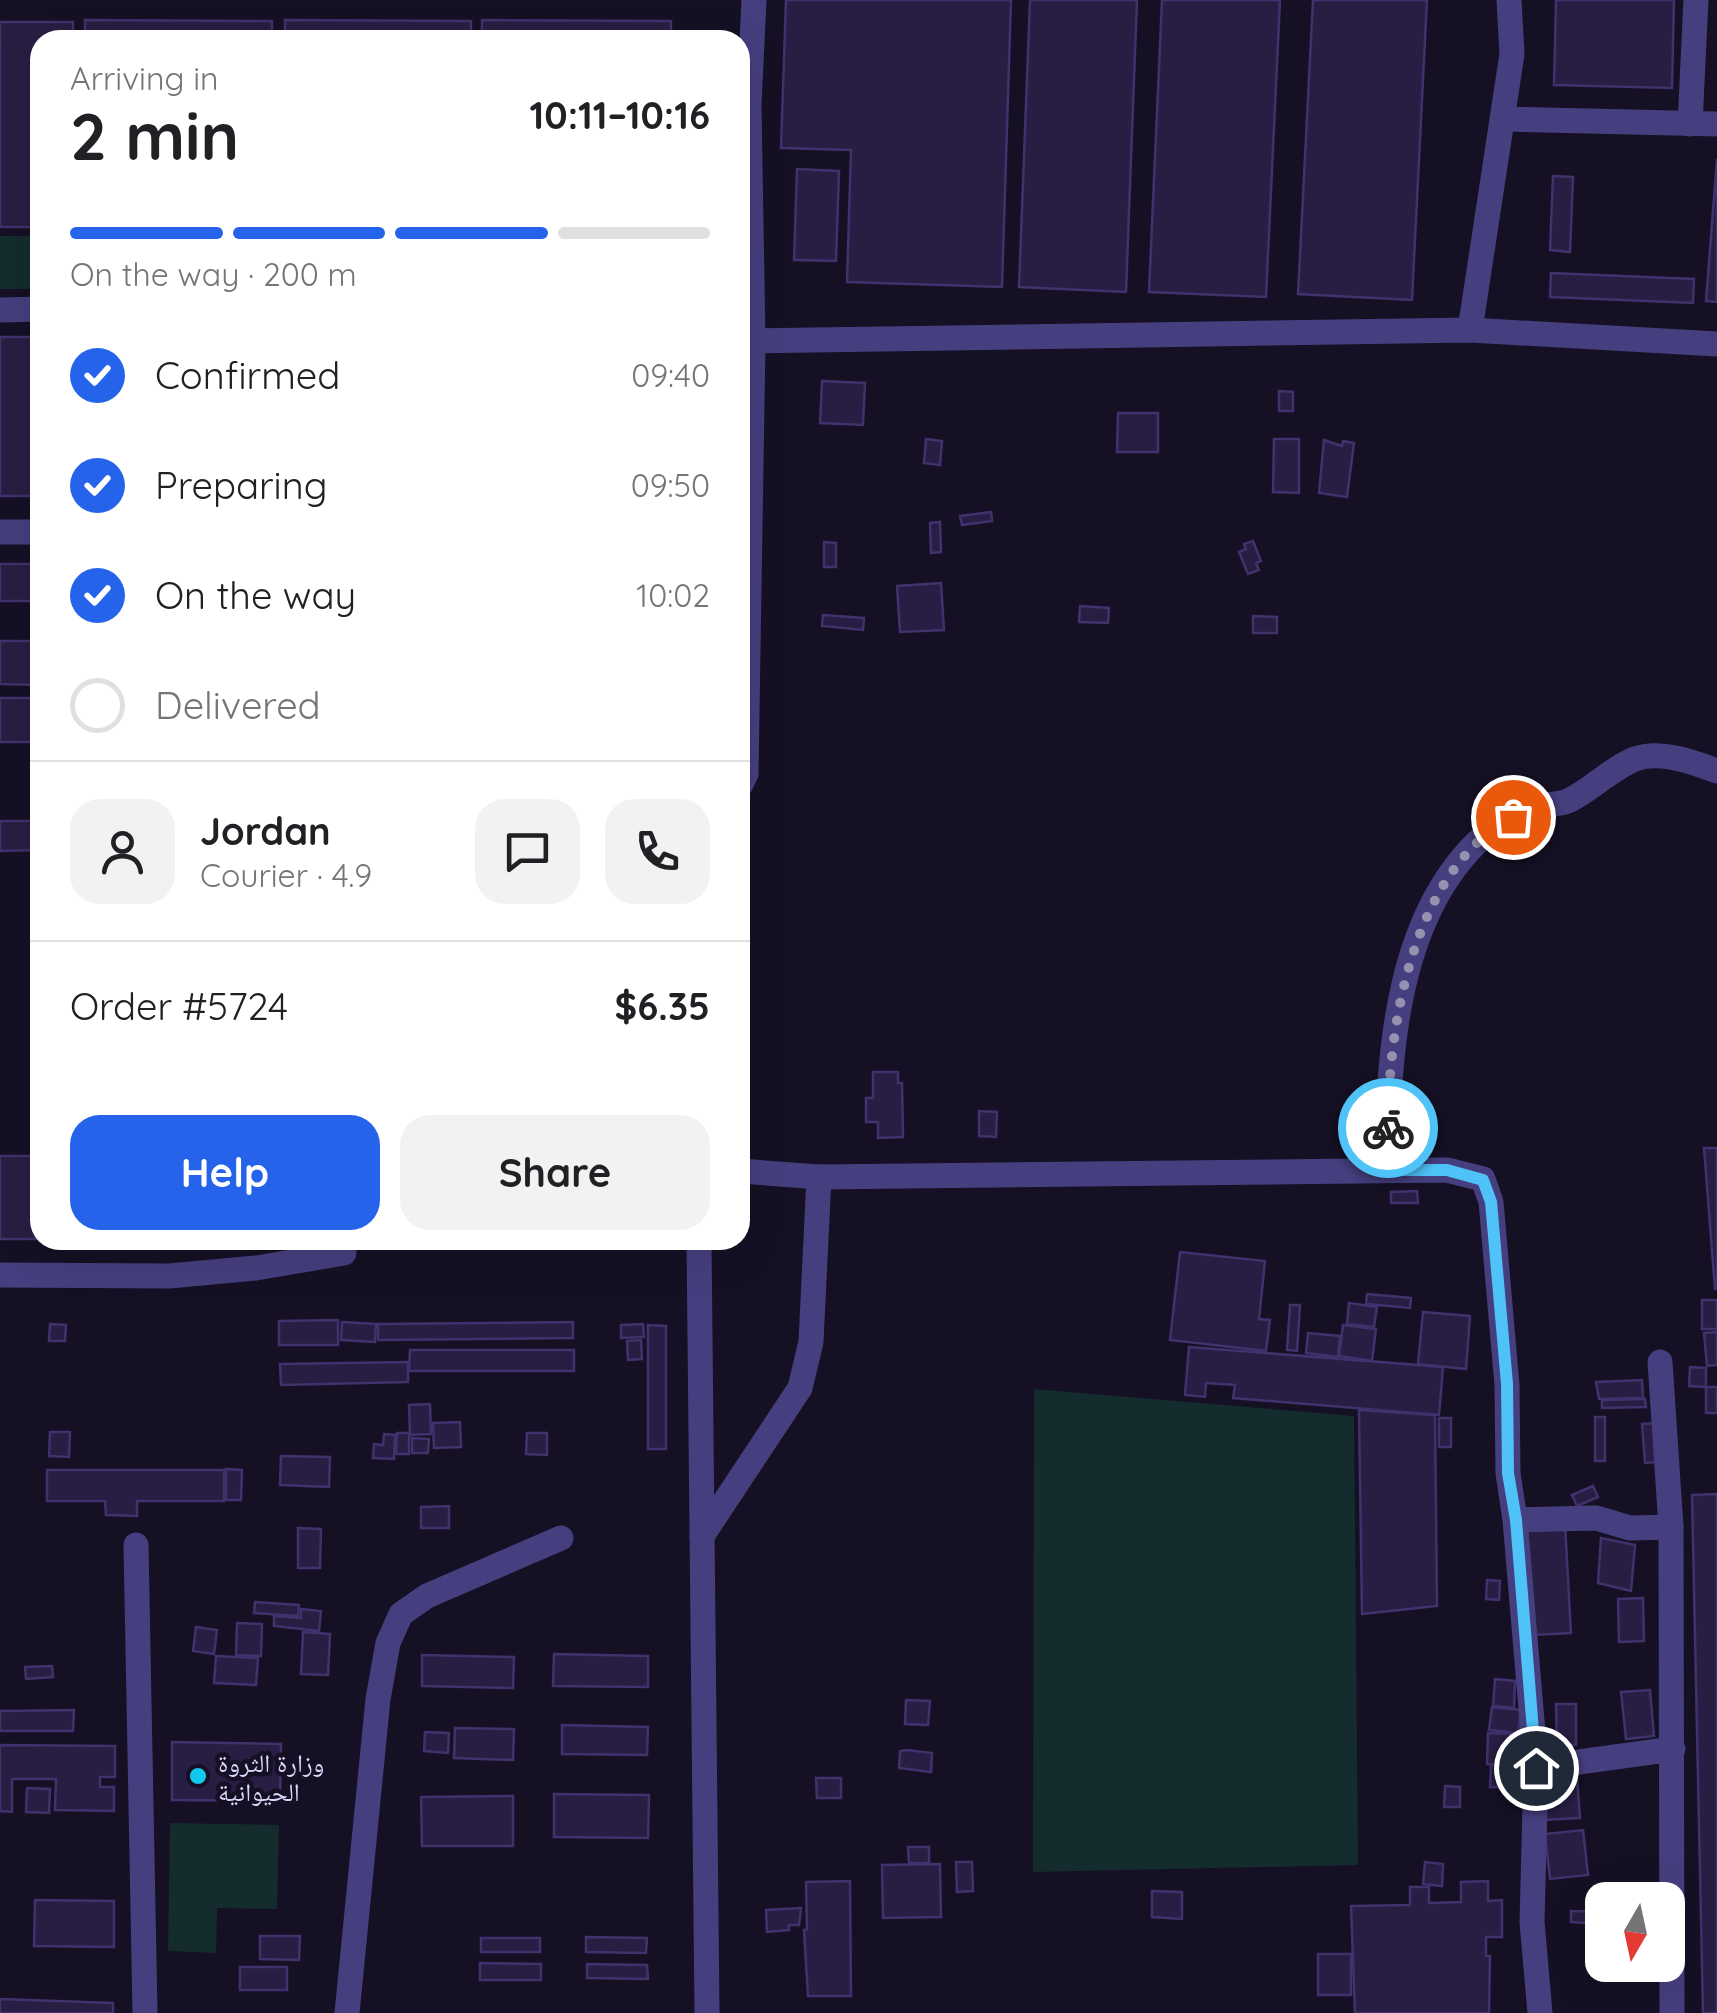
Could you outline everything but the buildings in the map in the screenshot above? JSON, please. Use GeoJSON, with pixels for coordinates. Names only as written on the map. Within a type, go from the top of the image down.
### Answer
{"type":"FeatureCollection","features":[{"type":"Feature","properties":{"kind":"street"},"geometry":{"type":"LineString","coordinates":[[750,84],[754,0]]}},
{"type":"Feature","properties":{"kind":"street"},"geometry":{"type":"LineString","coordinates":[[1470,330],[1512,54],[1509,0]]}},
{"type":"Feature","properties":{"kind":"street"},"geometry":{"type":"LineString","coordinates":[[1690,124],[1696,0]]}},
{"type":"Feature","properties":{"kind":"street"},"geometry":{"type":"LineString","coordinates":[[1504,119],[1717,124]]}},
{"type":"Feature","properties":{"kind":"street"},"geometry":{"type":"LineString","coordinates":[[750,164],[753,341],[750,527]]}},
{"type":"Feature","properties":{"kind":"street"},"geometry":{"type":"LineString","coordinates":[[0,310],[30,309]]}},
{"type":"Feature","properties":{"kind":"street"},"geometry":{"type":"LineString","coordinates":[[753,341],[1470,330],[1717,344]]}},
{"type":"Feature","properties":{"kind":"street"},"geometry":{"type":"LineString","coordinates":[[0,532],[30,532]]}},
{"type":"Feature","properties":{"kind":"street"},"geometry":{"type":"LineString","coordinates":[[1387,1170],[1388,1088],[1402,998],[1420,932],[1451,870],[1493,828],[1533,807],[1566,803],[1636,758],[1682,758],[1717,770]]}},
{"type":"Feature","properties":{"kind":"street"},"geometry":{"type":"LineString","coordinates":[[750,1172],[818,1177],[1447,1170],[1483,1180],[1492,1220],[1507,1384],[1508,1473],[1516,1520],[1536,1768],[1532,1922],[1540,2013]]}},
{"type":"Feature","properties":{"kind":"street"},"geometry":{"type":"LineString","coordinates":[[702,1536],[800,1388],[811,1342],[818,1177]]}},
{"type":"Feature","properties":{"kind":"street"},"geometry":{"type":"LineString","coordinates":[[699,1250],[707,2013]]}},
{"type":"Feature","properties":{"kind":"street"},"geometry":{"type":"LineString","coordinates":[[0,1275],[169,1276],[256,1268],[344,1253]]}},
{"type":"Feature","properties":{"kind":"street"},"geometry":{"type":"LineString","coordinates":[[1660,1362],[1671,1528],[1672,2013]]}},
{"type":"Feature","properties":{"kind":"street"},"geometry":{"type":"LineString","coordinates":[[1516,1520],[1596,1518],[1630,1528],[1671,1528]]}},
{"type":"Feature","properties":{"kind":"street"},"geometry":{"type":"LineString","coordinates":[[347,2013],[378,1700],[388,1642],[400,1614],[427,1596],[562,1538]]}},
{"type":"Feature","properties":{"kind":"street"},"geometry":{"type":"LineString","coordinates":[[136,1545],[145,2013]]}},
{"type":"Feature","properties":{"kind":"street"},"geometry":{"type":"LineString","coordinates":[[1536,1768],[1673,1749]]}},
{"type":"Feature","properties":{"kind":"green space"},"geometry":{"type":"Polygon","coordinates":[[[0,236],[30,236],[30,289],[0,289],[0,236]]]}},
{"type":"Feature","properties":{"kind":"green space"},"geometry":{"type":"Polygon","coordinates":[[[1034,1389],[1354,1416],[1358,1865],[1033,1872],[1034,1389]]]}},
{"type":"Feature","properties":{"kind":"green space"},"geometry":{"type":"Polygon","coordinates":[[[170,1823],[279,1825],[277,1909],[217,1908],[216,1953],[168,1951],[170,1823]]]}},
{"type":"Feature","properties":{"kind":"way so far"},"geometry":{"type":"LineString","coordinates":[[1388,1128],[1388,1088],[1402,998],[1420,932],[1451,870],[1493,828],[1513,817]]}},
{"type":"Feature","properties":{"kind":"place","name":"وزارة الثروة الحيوانية"},"geometry":{"type":"Point","coordinates":[198,1776]}},
{"type":"Feature","properties":{"kind":"route"},"geometry":{"type":"LineString","coordinates":[[1388,1128],[1387,1170],[1447,1170],[1483,1180],[1491,1202],[1507,1384],[1508,1473],[1516,1520],[1536,1768]]}}]}
